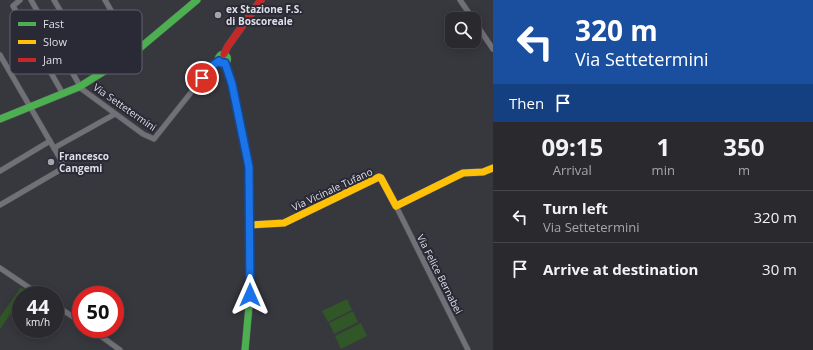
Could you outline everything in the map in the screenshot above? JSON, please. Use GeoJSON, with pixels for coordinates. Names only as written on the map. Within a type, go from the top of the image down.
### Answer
{"type":"FeatureCollection","features":[{"type":"Feature","properties":{"kind":"street"},"geometry":{"type":"LineString","coordinates":[[15,10],[13,6],[20,0]]}},
{"type":"Feature","properties":{"kind":"street"},"geometry":{"type":"LineString","coordinates":[[32,0],[38,10]]}},
{"type":"Feature","properties":{"kind":"street"},"geometry":{"type":"LineString","coordinates":[[54,0],[60,10]]}},
{"type":"Feature","properties":{"kind":"street"},"geometry":{"type":"LineString","coordinates":[[105,0],[111,10]]}},
{"type":"Feature","properties":{"kind":"street"},"geometry":{"type":"LineString","coordinates":[[142,46],[197,0]]}},
{"type":"Feature","properties":{"kind":"street"},"geometry":{"type":"LineString","coordinates":[[245,350],[250,295],[249,167],[232,84],[222,62],[228,58],[224,54],[228,46],[261,0]]}},
{"type":"Feature","properties":{"kind":"street"},"geometry":{"type":"LineString","coordinates":[[460,0],[468,12]]}},
{"type":"Feature","properties":{"kind":"street"},"geometry":{"type":"LineString","coordinates":[[481,32],[493,49]]}},
{"type":"Feature","properties":{"kind":"street"},"geometry":{"type":"LineString","coordinates":[[0,55],[10,72]]}},
{"type":"Feature","properties":{"kind":"street","name":"Via Settetermini"},"geometry":{"type":"LineString","coordinates":[[80,87],[143,134],[154,139],[212,66],[222,62]]}},
{"type":"Feature","properties":{"kind":"street"},"geometry":{"type":"LineString","coordinates":[[0,205],[65,167],[11,74]]}},
{"type":"Feature","properties":{"kind":"street"},"geometry":{"type":"LineString","coordinates":[[52,74],[63,94]]}},
{"type":"Feature","properties":{"kind":"street"},"geometry":{"type":"LineString","coordinates":[[73,74],[80,87]]}},
{"type":"Feature","properties":{"kind":"street"},"geometry":{"type":"LineString","coordinates":[[0,120],[80,87],[98,75]]}},
{"type":"Feature","properties":{"kind":"street"},"geometry":{"type":"LineString","coordinates":[[54,148],[115,114]]}},
{"type":"Feature","properties":{"kind":"street"},"geometry":{"type":"LineString","coordinates":[[0,170],[50,141]]}},
{"type":"Feature","properties":{"kind":"street"},"geometry":{"type":"LineString","coordinates":[[396,206],[463,173],[483,172],[493,168]]}},
{"type":"Feature","properties":{"kind":"street","name":"Via Vicinale Tufano"},"geometry":{"type":"LineString","coordinates":[[250,225],[284,222],[379,176],[396,206]]}},
{"type":"Feature","properties":{"kind":"street","name":"Via Felice Bernabei"},"geometry":{"type":"LineString","coordinates":[[396,206],[468,350]]}},
{"type":"Feature","properties":{"kind":"street"},"geometry":{"type":"LineString","coordinates":[[0,268],[27,286]]}},
{"type":"Feature","properties":{"kind":"street"},"geometry":{"type":"LineString","coordinates":[[99,338],[112,350]]}},
{"type":"Feature","properties":{"kind":"street"},"geometry":{"type":"LineString","coordinates":[[104,338],[120,350]]}},
{"type":"Feature","properties":{"kind":"street"},"geometry":{"type":"LineString","coordinates":[[239,350],[246,342]]}},
{"type":"Feature","properties":{"kind":"green space"},"geometry":{"type":"Polygon","coordinates":[[[347,299],[352,310],[328,322],[322,311],[347,299]]]}},
{"type":"Feature","properties":{"kind":"green space"},"geometry":{"type":"Polygon","coordinates":[[[12,300],[12,312],[0,329],[0,317],[12,300]]]}},
{"type":"Feature","properties":{"kind":"green space"},"geometry":{"type":"Polygon","coordinates":[[[353,311],[358,322],[334,334],[329,323],[353,311]]]}},
{"type":"Feature","properties":{"kind":"green space"},"geometry":{"type":"Polygon","coordinates":[[[361,323],[367,336],[341,349],[335,336],[361,323]]]}},
{"type":"Feature","properties":{"kind":"traffic: fast"},"geometry":{"type":"LineString","coordinates":[[142,46],[197,0]]}},
{"type":"Feature","properties":{"kind":"traffic: fast"},"geometry":{"type":"LineString","coordinates":[[223,54],[228,59],[223,64],[218,59],[223,54]]}},
{"type":"Feature","properties":{"kind":"traffic: fast"},"geometry":{"type":"LineString","coordinates":[[0,119],[79,87],[100,74]]}},
{"type":"Feature","properties":{"kind":"traffic: fast"},"geometry":{"type":"LineString","coordinates":[[245,350],[250,295],[249,167],[247,157]]}},
{"type":"Feature","properties":{"kind":"traffic: slow"},"geometry":{"type":"LineString","coordinates":[[250,225],[284,223],[379,177],[381,178],[396,206],[463,173],[483,172],[493,168]]}},
{"type":"Feature","properties":{"kind":"traffic: jam"},"geometry":{"type":"LineString","coordinates":[[224,54],[228,46],[261,0]]}},
{"type":"Feature","properties":{"kind":"traffic: jam"},"geometry":{"type":"LineString","coordinates":[[225,63],[232,84],[247,157]]}},
{"type":"Feature","properties":{"kind":"place","name":"ex Stazione F.S. di Boscoreale"},"geometry":{"type":"Point","coordinates":[218,15]}},
{"type":"Feature","properties":{"kind":"place","name":"Francesco Cangemi"},"geometry":{"type":"Point","coordinates":[51,162]}},
{"type":"Feature","properties":{"kind":"route"},"geometry":{"type":"LineString","coordinates":[[202,78],[212,66],[219,61],[221,63],[225,63],[232,84],[249,167],[250,295]]}}]}
